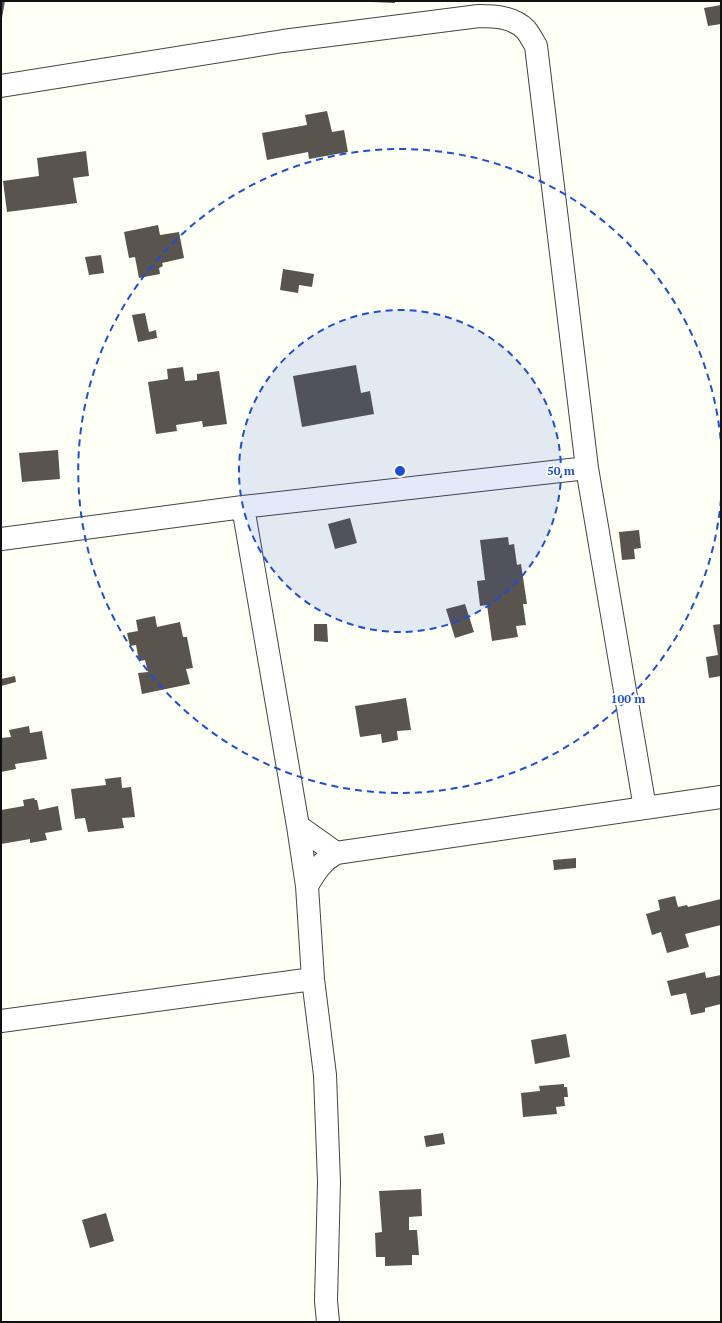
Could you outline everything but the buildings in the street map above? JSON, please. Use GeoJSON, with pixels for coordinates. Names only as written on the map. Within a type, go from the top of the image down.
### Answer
{"type":"FeatureCollection","features":[{"type":"Feature","properties":{"kind":"street"},"geometry":{"type":"LineString","coordinates":[[1,86],[283,41],[479,16],[498,16],[512,21],[525,29],[536,46],[588,468],[644,808]]}},
{"type":"Feature","properties":{"kind":"street"},"geometry":{"type":"LineString","coordinates":[[1,539],[244,507],[588,468]]}},
{"type":"Feature","properties":{"kind":"street"},"geometry":{"type":"LineString","coordinates":[[244,507],[307,886],[313,979],[325,1075],[329,1182],[326,1301],[328,1322]]}},
{"type":"Feature","properties":{"kind":"street"},"geometry":{"type":"LineString","coordinates":[[307,886],[320,865],[327,858],[336,853],[721,797]]}},
{"type":"Feature","properties":{"kind":"street"},"geometry":{"type":"LineString","coordinates":[[298,826],[336,853]]}},
{"type":"Feature","properties":{"kind":"street"},"geometry":{"type":"LineString","coordinates":[[1,1021],[313,979]]}}]}
